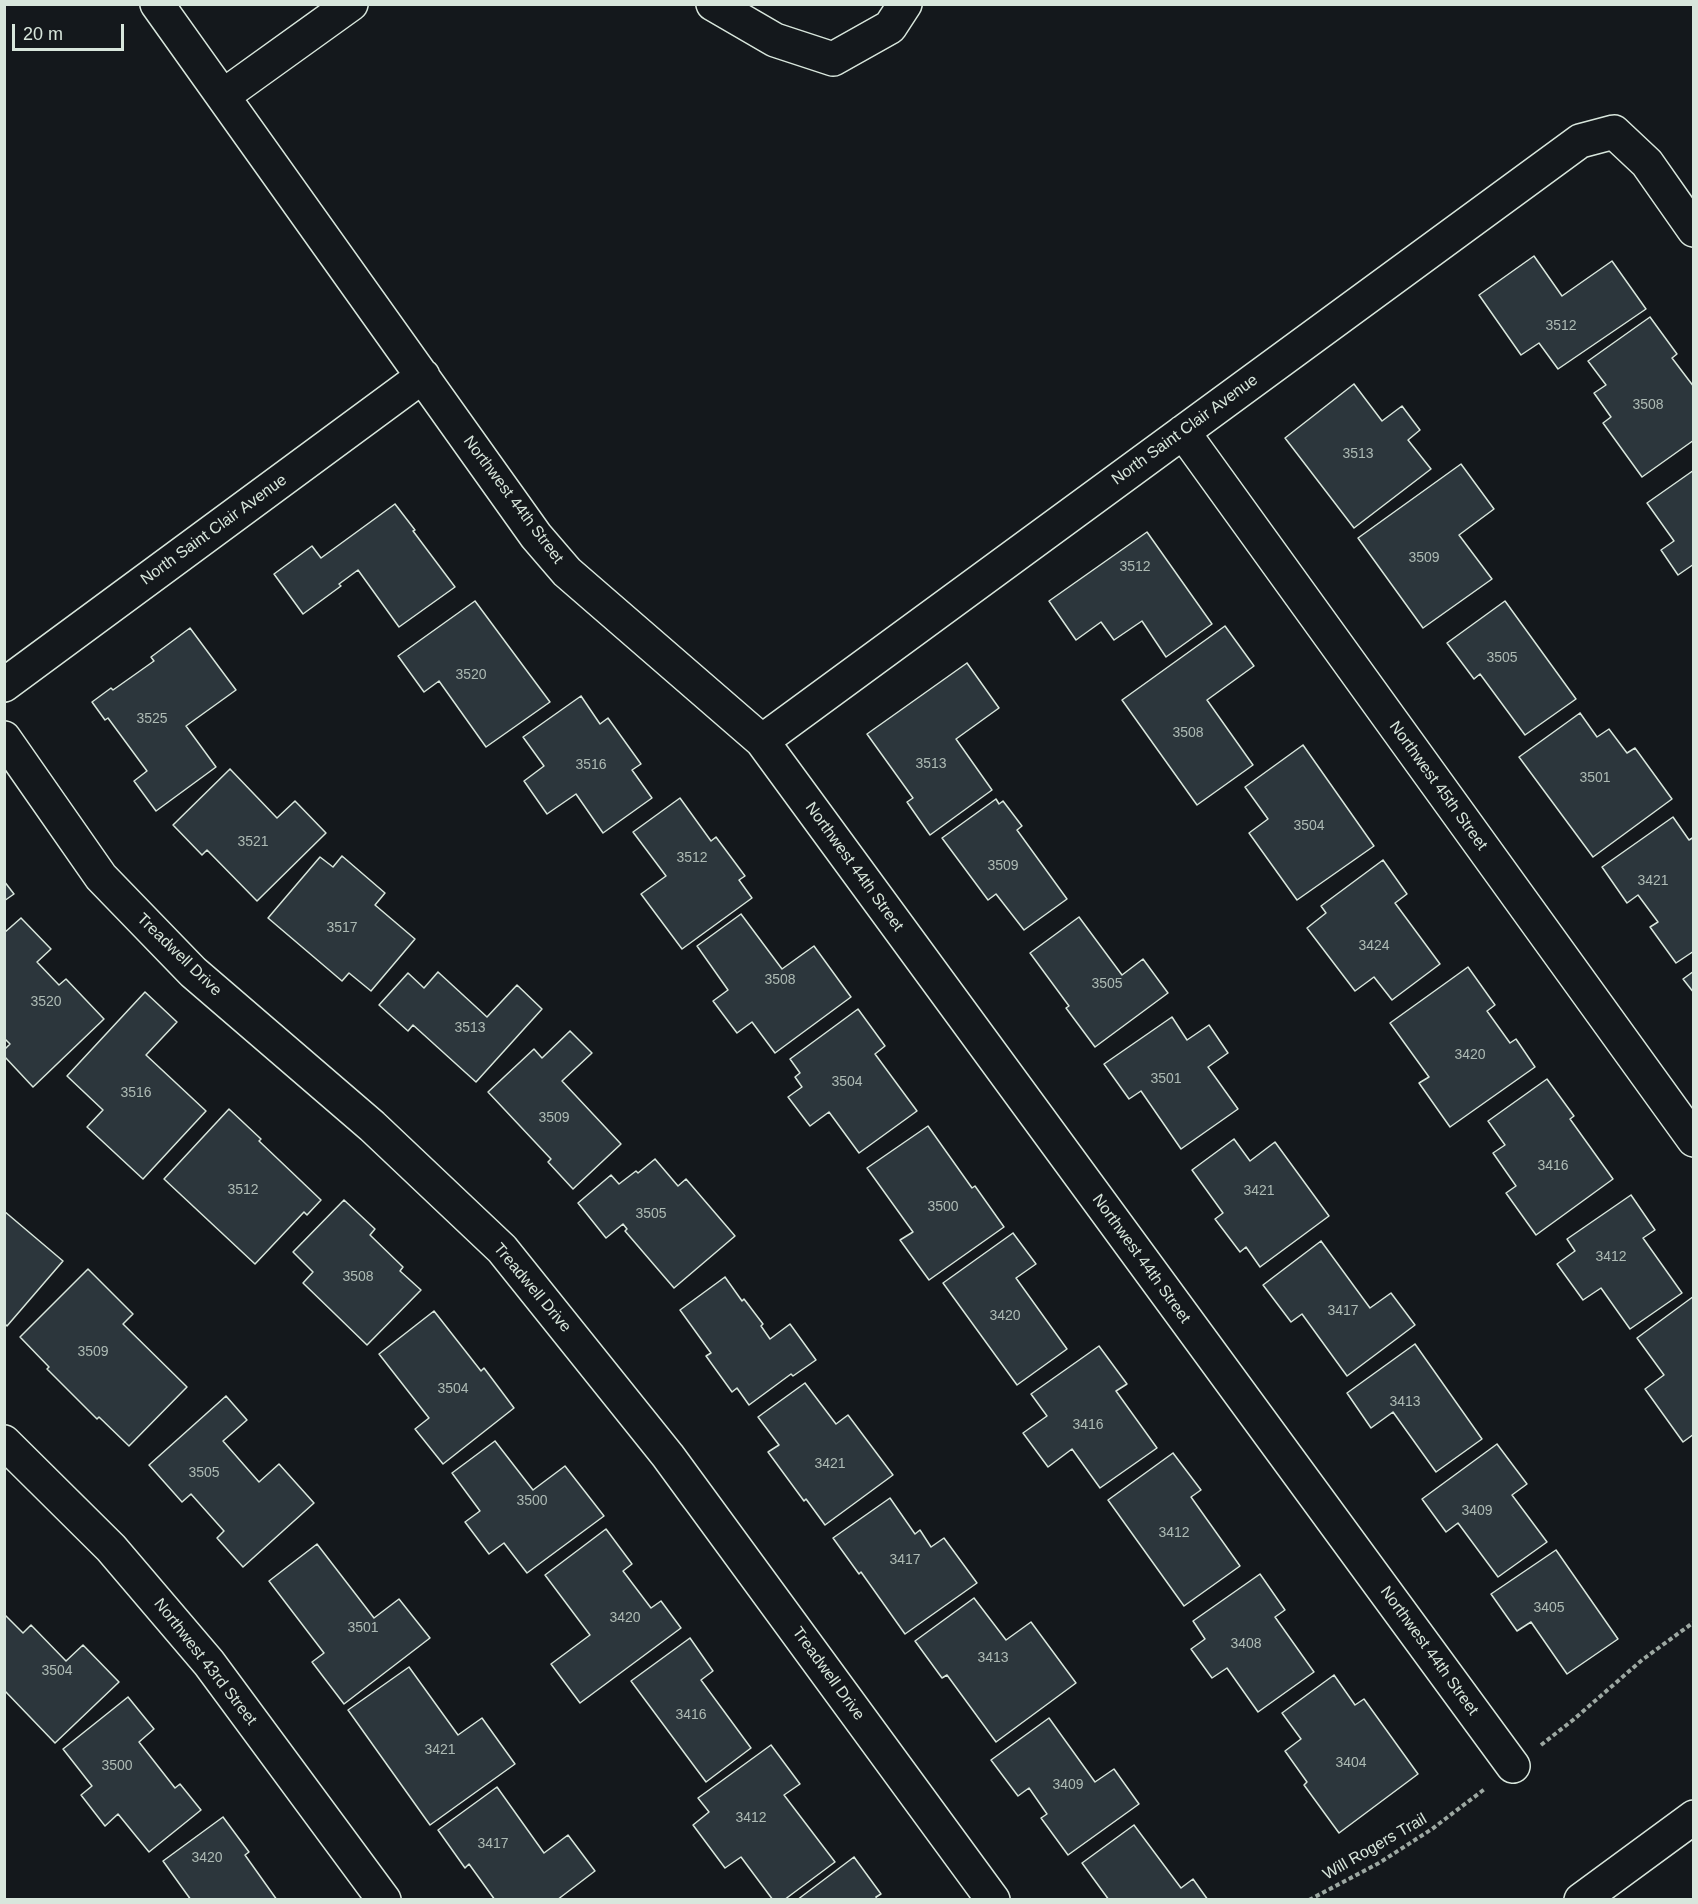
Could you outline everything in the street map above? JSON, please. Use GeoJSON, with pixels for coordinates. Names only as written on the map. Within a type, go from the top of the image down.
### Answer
{"type":"FeatureCollection","features":[{"type":"Feature","properties":{"kind":"main road","name":"Northwest 44th Street"},"geometry":{"type":"LineString","coordinates":[[157,4],[537,536],[567,572],[762,741],[1513,1766]]}},
{"type":"Feature","properties":{"kind":"main road"},"geometry":{"type":"LineString","coordinates":[[223,96],[351,4]]}},
{"type":"Feature","properties":{"kind":"main road"},"geometry":{"type":"LineString","coordinates":[[713,4],[775,40],[833,59],[890,27],[905,4]]}},
{"type":"Feature","properties":{"kind":"main road","name":"North Saint Clair Avenue"},"geometry":{"type":"LineString","coordinates":[[762,741],[1580,141],[1614,132],[1647,163],[1694,230]]}},
{"type":"Feature","properties":{"kind":"main road","name":"North Saint Clair Avenue"},"geometry":{"type":"LineString","coordinates":[[4,685],[423,376]]}},
{"type":"Feature","properties":{"kind":"main road","name":"Northwest 45th Street"},"geometry":{"type":"LineString","coordinates":[[1183,432],[1694,1140]]}},
{"type":"Feature","properties":{"kind":"main road","name":"Treadwell Drive"},"geometry":{"type":"LineString","coordinates":[[4,738],[101,877],[185,963],[372,1126],[502,1249],[668,1456],[993,1899]]}},
{"type":"Feature","properties":{"kind":"main road","name":"Northwest 43rd Street"},"geometry":{"type":"LineString","coordinates":[[4,1442],[111,1548],[209,1663],[384,1899]]}},
{"type":"Feature","properties":{"kind":"main road"},"geometry":{"type":"LineString","coordinates":[[1581,1899],[1694,1817]]}},
{"type":"Feature","properties":{"kind":"path"},"geometry":{"type":"LineString","coordinates":[[1573,1720],[1642,1660],[1694,1622]]}},
{"type":"Feature","properties":{"kind":"path","name":"Will Rogers Trail"},"geometry":{"type":"LineString","coordinates":[[1309,1899],[1379,1863],[1453,1814]]}},
{"type":"Feature","properties":{"kind":"building"},"geometry":{"type":"Polygon","coordinates":[[[1534,256],[1562,296],[1612,261],[1646,309],[1558,369],[1539,343],[1521,355],[1479,295],[1534,256]]]}},
{"type":"Feature","properties":{"kind":"building"},"geometry":{"type":"Polygon","coordinates":[[[1650,317],[1677,354],[1672,358],[1694,387],[1694,440],[1642,477],[1603,423],[1611,417],[1594,393],[1606,385],[1588,361],[1650,317]]]}},
{"type":"Feature","properties":{"kind":"building"},"geometry":{"type":"Polygon","coordinates":[[[1354,384],[1382,421],[1402,406],[1420,430],[1408,440],[1431,469],[1354,528],[1285,438],[1354,384]]]}},
{"type":"Feature","properties":{"kind":"building"},"geometry":{"type":"Polygon","coordinates":[[[1461,464],[1494,509],[1459,535],[1492,579],[1423,628],[1358,538],[1461,464]]]}},
{"type":"Feature","properties":{"kind":"building"},"geometry":{"type":"Polygon","coordinates":[[[1694,470],[1694,564],[1678,575],[1661,550],[1674,541],[1647,503],[1694,470]]]}},
{"type":"Feature","properties":{"kind":"building"},"geometry":{"type":"Polygon","coordinates":[[[395,504],[455,587],[399,627],[358,570],[339,584],[341,586],[303,614],[274,574],[312,546],[321,558],[395,504]]]}},
{"type":"Feature","properties":{"kind":"building"},"geometry":{"type":"Polygon","coordinates":[[[1147,532],[1212,624],[1166,657],[1142,621],[1114,640],[1101,622],[1076,640],[1049,601],[1147,532]]]}},
{"type":"Feature","properties":{"kind":"building"},"geometry":{"type":"Polygon","coordinates":[[[475,601],[550,702],[486,747],[439,681],[424,692],[398,656],[475,601]]]}},
{"type":"Feature","properties":{"kind":"building"},"geometry":{"type":"Polygon","coordinates":[[[1505,601],[1576,699],[1525,735],[1480,674],[1474,679],[1447,643],[1505,601]]]}},
{"type":"Feature","properties":{"kind":"building"},"geometry":{"type":"Polygon","coordinates":[[[1225,626],[1254,666],[1207,700],[1253,765],[1197,805],[1122,700],[1225,626]]]}},
{"type":"Feature","properties":{"kind":"building"},"geometry":{"type":"Polygon","coordinates":[[[190,628],[236,690],[186,726],[216,767],[156,811],[134,781],[147,771],[108,718],[105,720],[92,702],[154,661],[151,657],[190,628]]]}},
{"type":"Feature","properties":{"kind":"building"},"geometry":{"type":"Polygon","coordinates":[[[967,663],[999,708],[956,739],[992,790],[930,835],[907,802],[913,798],[867,734],[967,663]]]}},
{"type":"Feature","properties":{"kind":"building"},"geometry":{"type":"Polygon","coordinates":[[[581,696],[600,724],[608,718],[641,764],[632,770],[652,798],[603,833],[576,794],[547,814],[524,781],[544,766],[523,737],[581,696]]]}},
{"type":"Feature","properties":{"kind":"building"},"geometry":{"type":"Polygon","coordinates":[[[1580,713],[1597,737],[1609,729],[1627,753],[1635,748],[1672,799],[1593,857],[1519,757],[1580,713]]]}},
{"type":"Feature","properties":{"kind":"building"},"geometry":{"type":"Polygon","coordinates":[[[1303,745],[1374,846],[1297,900],[1249,833],[1268,819],[1245,787],[1303,745]]]}},
{"type":"Feature","properties":{"kind":"building"},"geometry":{"type":"Polygon","coordinates":[[[230,769],[277,818],[295,801],[326,833],[257,901],[207,850],[202,855],[173,825],[230,769]]]}},
{"type":"Feature","properties":{"kind":"building"},"geometry":{"type":"Polygon","coordinates":[[[680,798],[711,841],[716,837],[745,876],[739,880],[752,898],[682,949],[641,894],[666,876],[633,832],[680,798]]]}},
{"type":"Feature","properties":{"kind":"building"},"geometry":{"type":"Polygon","coordinates":[[[996,799],[999,804],[1003,801],[1022,826],[1017,830],[1067,899],[1024,930],[996,894],[988,900],[942,838],[996,799]]]}},
{"type":"Feature","properties":{"kind":"building"},"geometry":{"type":"Polygon","coordinates":[[[1673,817],[1689,840],[1694,837],[1694,951],[1676,963],[1650,927],[1658,922],[1638,895],[1627,903],[1602,867],[1673,817]]]}},
{"type":"Feature","properties":{"kind":"building"},"geometry":{"type":"Polygon","coordinates":[[[342,856],[385,893],[375,905],[415,939],[371,991],[349,973],[342,981],[268,918],[320,857],[333,867],[342,856]]]}},
{"type":"Feature","properties":{"kind":"building"},"geometry":{"type":"Polygon","coordinates":[[[1383,860],[1407,894],[1395,903],[1440,964],[1392,1000],[1374,977],[1355,991],[1307,928],[1326,913],[1321,906],[1383,860]]]}},
{"type":"Feature","properties":{"kind":"building"},"geometry":{"type":"Polygon","coordinates":[[[4,881],[14,894],[4,901],[4,881]]]}},
{"type":"Feature","properties":{"kind":"building"},"geometry":{"type":"Polygon","coordinates":[[[741,914],[782,969],[814,946],[851,997],[775,1053],[752,1022],[737,1033],[713,1001],[728,990],[697,946],[741,914]]]}},
{"type":"Feature","properties":{"kind":"building"},"geometry":{"type":"Polygon","coordinates":[[[1079,917],[1122,975],[1143,959],[1168,993],[1095,1047],[1066,1008],[1069,1006],[1030,953],[1079,917]]]}},
{"type":"Feature","properties":{"kind":"building"},"geometry":{"type":"Polygon","coordinates":[[[21,918],[51,949],[37,962],[59,985],[66,979],[104,1019],[33,1087],[4,1056],[4,1050],[10,1044],[4,1038],[4,933],[21,918]]]}},
{"type":"Feature","properties":{"kind":"building"},"geometry":{"type":"Polygon","coordinates":[[[1468,967],[1495,1005],[1487,1011],[1510,1043],[1516,1039],[1535,1067],[1450,1127],[1419,1083],[1429,1077],[1390,1023],[1468,967]]]}},
{"type":"Feature","properties":{"kind":"building"},"geometry":{"type":"Polygon","coordinates":[[[1694,971],[1694,993],[1683,979],[1694,971]]]}},
{"type":"Feature","properties":{"kind":"building"},"geometry":{"type":"Polygon","coordinates":[[[438,972],[487,1017],[517,985],[542,1009],[476,1082],[413,1025],[408,1031],[379,1005],[408,973],[424,988],[438,972]]]}},
{"type":"Feature","properties":{"kind":"building"},"geometry":{"type":"Polygon","coordinates":[[[145,992],[177,1022],[146,1055],[206,1111],[143,1179],[87,1127],[103,1110],[67,1076],[145,992]]]}},
{"type":"Feature","properties":{"kind":"building"},"geometry":{"type":"Polygon","coordinates":[[[858,1009],[885,1046],[875,1054],[917,1111],[859,1153],[829,1112],[810,1126],[788,1097],[802,1087],[795,1077],[800,1073],[790,1059],[858,1009]]]}},
{"type":"Feature","properties":{"kind":"building"},"geometry":{"type":"Polygon","coordinates":[[[1172,1017],[1187,1040],[1209,1025],[1228,1053],[1208,1067],[1238,1109],[1181,1149],[1141,1091],[1129,1099],[1104,1064],[1172,1017]]]}},
{"type":"Feature","properties":{"kind":"building"},"geometry":{"type":"Polygon","coordinates":[[[570,1031],[592,1053],[562,1081],[621,1144],[573,1189],[548,1162],[551,1159],[488,1092],[534,1049],[542,1058],[570,1031]]]}},
{"type":"Feature","properties":{"kind":"building"},"geometry":{"type":"Polygon","coordinates":[[[1547,1079],[1574,1116],[1570,1119],[1613,1179],[1536,1235],[1506,1193],[1516,1186],[1493,1153],[1505,1145],[1488,1121],[1547,1079]]]}},
{"type":"Feature","properties":{"kind":"building"},"geometry":{"type":"Polygon","coordinates":[[[229,1109],[321,1200],[307,1215],[304,1212],[255,1264],[164,1179],[229,1109]]]}},
{"type":"Feature","properties":{"kind":"building"},"geometry":{"type":"Polygon","coordinates":[[[928,1126],[972,1188],[975,1186],[1004,1227],[929,1280],[900,1240],[913,1232],[867,1168],[928,1126]]]}},
{"type":"Feature","properties":{"kind":"building"},"geometry":{"type":"Polygon","coordinates":[[[1234,1139],[1250,1161],[1275,1142],[1329,1216],[1260,1267],[1246,1247],[1240,1252],[1215,1219],[1223,1213],[1192,1170],[1234,1139]]]}},
{"type":"Feature","properties":{"kind":"building"},"geometry":{"type":"Polygon","coordinates":[[[655,1159],[678,1186],[686,1179],[735,1236],[674,1288],[625,1231],[627,1229],[623,1224],[606,1238],[578,1203],[611,1175],[619,1184],[636,1171],[638,1173],[655,1159]]]}},
{"type":"Feature","properties":{"kind":"building"},"geometry":{"type":"Polygon","coordinates":[[[1631,1195],[1655,1230],[1643,1238],[1682,1293],[1630,1329],[1601,1288],[1583,1300],[1557,1264],[1575,1251],[1567,1239],[1631,1195]]]}},
{"type":"Feature","properties":{"kind":"building"},"geometry":{"type":"Polygon","coordinates":[[[344,1200],[375,1229],[370,1235],[403,1267],[400,1271],[421,1290],[367,1345],[303,1283],[313,1272],[293,1252],[344,1200]]]}},
{"type":"Feature","properties":{"kind":"building"},"geometry":{"type":"Polygon","coordinates":[[[4,1211],[63,1261],[7,1326],[4,1323],[4,1211]]]}},
{"type":"Feature","properties":{"kind":"building"},"geometry":{"type":"Polygon","coordinates":[[[1013,1233],[1036,1264],[1016,1278],[1067,1349],[1017,1385],[943,1283],[1013,1233]]]}},
{"type":"Feature","properties":{"kind":"building"},"geometry":{"type":"Polygon","coordinates":[[[1321,1241],[1370,1308],[1391,1293],[1415,1325],[1347,1376],[1302,1314],[1291,1322],[1263,1285],[1321,1241]]]}},
{"type":"Feature","properties":{"kind":"building"},"geometry":{"type":"Polygon","coordinates":[[[88,1269],[133,1314],[123,1324],[187,1387],[129,1446],[99,1417],[97,1419],[47,1369],[49,1367],[20,1337],[88,1269]]]}},
{"type":"Feature","properties":{"kind":"building"},"geometry":{"type":"Polygon","coordinates":[[[725,1277],[742,1301],[744,1299],[763,1324],[761,1326],[770,1339],[790,1324],[816,1360],[793,1376],[791,1374],[749,1405],[737,1388],[732,1392],[706,1356],[711,1353],[680,1310],[725,1277]]]}},
{"type":"Feature","properties":{"kind":"building"},"geometry":{"type":"Polygon","coordinates":[[[1694,1296],[1694,1434],[1683,1442],[1645,1389],[1664,1375],[1637,1338],[1694,1296]]]}},
{"type":"Feature","properties":{"kind":"building"},"geometry":{"type":"Polygon","coordinates":[[[434,1311],[481,1371],[484,1368],[514,1408],[443,1464],[415,1429],[429,1418],[379,1354],[434,1311]]]}},
{"type":"Feature","properties":{"kind":"building"},"geometry":{"type":"Polygon","coordinates":[[[1415,1344],[1482,1439],[1436,1472],[1393,1412],[1371,1428],[1347,1393],[1415,1344]]]}},
{"type":"Feature","properties":{"kind":"building"},"geometry":{"type":"Polygon","coordinates":[[[1099,1346],[1127,1384],[1116,1391],[1157,1448],[1100,1488],[1072,1449],[1048,1467],[1023,1433],[1047,1416],[1031,1394],[1099,1346]]]}},
{"type":"Feature","properties":{"kind":"building"},"geometry":{"type":"Polygon","coordinates":[[[805,1383],[836,1424],[848,1415],[893,1475],[825,1525],[768,1452],[779,1445],[758,1417],[805,1383]]]}},
{"type":"Feature","properties":{"kind":"building"},"geometry":{"type":"Polygon","coordinates":[[[226,1396],[247,1420],[223,1441],[259,1482],[279,1464],[314,1503],[243,1567],[217,1538],[224,1531],[191,1494],[182,1502],[149,1465],[226,1396]]]}},
{"type":"Feature","properties":{"kind":"building"},"geometry":{"type":"Polygon","coordinates":[[[495,1441],[533,1490],[565,1466],[604,1516],[527,1573],[504,1543],[489,1554],[465,1522],[480,1511],[452,1473],[495,1441]]]}},
{"type":"Feature","properties":{"kind":"building"},"geometry":{"type":"Polygon","coordinates":[[[1497,1444],[1527,1484],[1512,1495],[1547,1542],[1498,1577],[1458,1523],[1446,1532],[1422,1499],[1497,1444]]]}},
{"type":"Feature","properties":{"kind":"building"},"geometry":{"type":"Polygon","coordinates":[[[1173,1453],[1201,1490],[1191,1497],[1240,1566],[1184,1606],[1108,1500],[1173,1453]]]}},
{"type":"Feature","properties":{"kind":"building"},"geometry":{"type":"Polygon","coordinates":[[[890,1498],[915,1534],[920,1530],[931,1547],[944,1538],[977,1583],[905,1634],[861,1572],[859,1574],[833,1538],[890,1498]]]}},
{"type":"Feature","properties":{"kind":"building"},"geometry":{"type":"Polygon","coordinates":[[[606,1529],[632,1564],[623,1571],[651,1608],[661,1601],[681,1628],[580,1703],[551,1664],[590,1635],[545,1575],[606,1529]]]}},
{"type":"Feature","properties":{"kind":"building"},"geometry":{"type":"Polygon","coordinates":[[[317,1544],[374,1618],[399,1599],[430,1638],[344,1704],[312,1662],[324,1653],[269,1581],[317,1544]]]}},
{"type":"Feature","properties":{"kind":"building"},"geometry":{"type":"Polygon","coordinates":[[[1556,1550],[1618,1639],[1567,1674],[1531,1622],[1517,1631],[1491,1594],[1556,1550]]]}},
{"type":"Feature","properties":{"kind":"building"},"geometry":{"type":"Polygon","coordinates":[[[1260,1574],[1285,1610],[1275,1617],[1314,1672],[1258,1712],[1227,1668],[1212,1678],[1191,1649],[1205,1639],[1193,1621],[1260,1574]]]}},
{"type":"Feature","properties":{"kind":"building"},"geometry":{"type":"Polygon","coordinates":[[[974,1598],[1006,1640],[1031,1622],[1076,1683],[996,1742],[947,1675],[942,1678],[915,1641],[974,1598]]]}},
{"type":"Feature","properties":{"kind":"building"},"geometry":{"type":"Polygon","coordinates":[[[4,1614],[23,1633],[31,1625],[66,1661],[83,1645],[119,1682],[55,1743],[4,1690],[4,1614]]]}},
{"type":"Feature","properties":{"kind":"building"},"geometry":{"type":"Polygon","coordinates":[[[690,1638],[713,1671],[701,1680],[751,1748],[706,1782],[631,1681],[690,1638]]]}},
{"type":"Feature","properties":{"kind":"building"},"geometry":{"type":"Polygon","coordinates":[[[409,1667],[458,1735],[482,1718],[515,1764],[430,1825],[348,1710],[409,1667]]]}},
{"type":"Feature","properties":{"kind":"building"},"geometry":{"type":"Polygon","coordinates":[[[1334,1675],[1355,1705],[1364,1699],[1418,1774],[1339,1833],[1304,1785],[1307,1782],[1285,1751],[1301,1739],[1282,1713],[1334,1675]]]}},
{"type":"Feature","properties":{"kind":"building"},"geometry":{"type":"Polygon","coordinates":[[[128,1697],[154,1729],[139,1742],[175,1788],[180,1784],[201,1810],[149,1852],[118,1814],[105,1826],[81,1795],[92,1786],[63,1749],[128,1697]]]}},
{"type":"Feature","properties":{"kind":"building"},"geometry":{"type":"Polygon","coordinates":[[[1049,1718],[1095,1782],[1114,1769],[1139,1804],[1068,1855],[1041,1818],[1047,1814],[1029,1788],[1018,1796],[991,1760],[1049,1718]]]}},
{"type":"Feature","properties":{"kind":"building"},"geometry":{"type":"Polygon","coordinates":[[[771,1745],[800,1784],[784,1795],[835,1862],[784,1900],[773,1900],[741,1857],[725,1868],[693,1825],[709,1812],[698,1798],[771,1745]]]}},
{"type":"Feature","properties":{"kind":"building"},"geometry":{"type":"Polygon","coordinates":[[[497,1787],[544,1853],[568,1835],[595,1871],[557,1900],[495,1900],[469,1864],[465,1868],[438,1830],[497,1787]]]}},
{"type":"Feature","properties":{"kind":"building"},"geometry":{"type":"Polygon","coordinates":[[[223,1817],[249,1852],[245,1855],[277,1900],[191,1900],[163,1861],[223,1817]]]}},
{"type":"Feature","properties":{"kind":"building"},"geometry":{"type":"Polygon","coordinates":[[[1134,1825],[1181,1888],[1193,1879],[1208,1900],[1109,1900],[1082,1863],[1134,1825]]]}},
{"type":"Feature","properties":{"kind":"building"},"geometry":{"type":"Polygon","coordinates":[[[854,1857],[881,1894],[876,1897],[877,1900],[797,1900],[854,1857]]]}}]}
